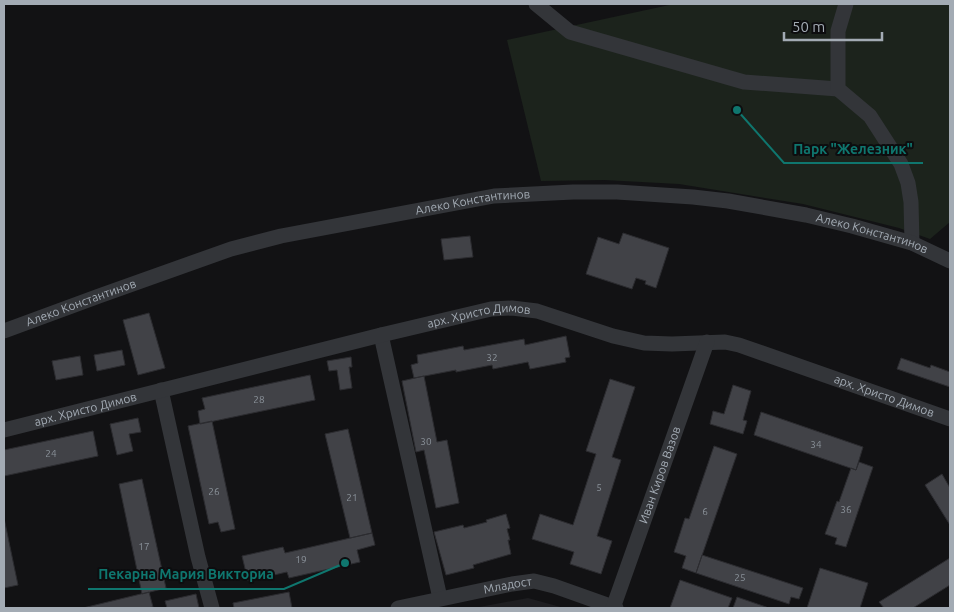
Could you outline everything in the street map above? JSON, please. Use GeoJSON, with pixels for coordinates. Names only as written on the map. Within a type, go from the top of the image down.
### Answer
{"type":"FeatureCollection","features":[{"type":"Feature","properties":{"kind":"street"},"geometry":{"type":"LineString","coordinates":[[536,4],[570,32],[744,82],[838,89],[870,116],[902,164],[912,202],[912,243]]}},
{"type":"Feature","properties":{"kind":"street"},"geometry":{"type":"LineString","coordinates":[[838,89],[838,31],[846,4]]}},
{"type":"Feature","properties":{"kind":"street","name":"Алеко Константинов"},"geometry":{"type":"LineString","coordinates":[[4,331],[231,249],[281,236],[494,196],[530,193],[617,192],[693,197],[766,207],[852,226],[912,243],[950,261]]}},
{"type":"Feature","properties":{"kind":"street","name":"арх. Христо Димов"},"geometry":{"type":"LineString","coordinates":[[4,430],[381,335],[491,309],[512,308],[537,311],[613,336],[644,343],[725,342],[738,345],[950,419]]}},
{"type":"Feature","properties":{"kind":"street"},"geometry":{"type":"LineString","coordinates":[[381,335],[440,598]]}},
{"type":"Feature","properties":{"kind":"street","name":"Иван Киров Вазов"},"geometry":{"type":"LineString","coordinates":[[614,608],[707,342]]}},
{"type":"Feature","properties":{"kind":"street"},"geometry":{"type":"LineString","coordinates":[[161,390],[198,557],[212,608]]}},
{"type":"Feature","properties":{"kind":"street","name":"Младост"},"geometry":{"type":"LineString","coordinates":[[398,608],[512,584],[534,582],[554,586],[614,608]]}},
{"type":"Feature","properties":{"kind":"shaded area"},"geometry":{"type":"Polygon","coordinates":[[[674,4],[950,4],[950,222],[930,239],[899,228],[803,204],[679,184],[604,180],[541,181],[507,40],[674,4]]]}},
{"type":"Feature","properties":{"kind":"shaded area"},"geometry":{"type":"Polygon","coordinates":[[[528,598],[564,608],[474,608],[528,598]]]}},
{"type":"Feature","properties":{"kind":"building"},"geometry":{"type":"Polygon","coordinates":[[[623,233],[669,248],[656,288],[645,284],[646,281],[636,278],[632,289],[586,274],[598,237],[619,244],[623,233]]]}},
{"type":"Feature","properties":{"kind":"building"},"geometry":{"type":"Polygon","coordinates":[[[470,236],[473,257],[444,260],[441,239],[470,236]]]}},
{"type":"Feature","properties":{"kind":"building"},"geometry":{"type":"Polygon","coordinates":[[[149,313],[165,368],[138,375],[123,320],[149,313]]]}},
{"type":"Feature","properties":{"kind":"building"},"geometry":{"type":"Polygon","coordinates":[[[566,336],[570,357],[565,358],[566,362],[530,369],[528,362],[493,369],[492,365],[414,378],[411,365],[418,363],[417,355],[463,346],[464,350],[524,339],[525,345],[566,336]]]}},
{"type":"Feature","properties":{"kind":"building"},"geometry":{"type":"Polygon","coordinates":[[[122,350],[125,365],[97,371],[94,355],[122,350]]]}},
{"type":"Feature","properties":{"kind":"building"},"geometry":{"type":"Polygon","coordinates":[[[80,356],[83,375],[56,380],[52,361],[80,356]]]}},
{"type":"Feature","properties":{"kind":"building"},"geometry":{"type":"Polygon","coordinates":[[[351,357],[352,367],[349,367],[352,388],[340,390],[337,370],[329,371],[327,361],[351,357]]]}},
{"type":"Feature","properties":{"kind":"building"},"geometry":{"type":"Polygon","coordinates":[[[901,358],[930,368],[931,365],[950,372],[950,387],[897,369],[901,358]]]}},
{"type":"Feature","properties":{"kind":"building"},"geometry":{"type":"Polygon","coordinates":[[[310,375],[315,400],[200,424],[198,411],[205,409],[202,398],[310,375]]]}},
{"type":"Feature","properties":{"kind":"building"},"geometry":{"type":"Polygon","coordinates":[[[424,376],[437,442],[447,440],[459,503],[436,508],[424,450],[416,452],[402,381],[424,376]]]}},
{"type":"Feature","properties":{"kind":"building"},"geometry":{"type":"Polygon","coordinates":[[[610,379],[635,387],[612,457],[621,460],[597,536],[612,541],[601,574],[570,564],[574,552],[532,539],[540,514],[573,525],[596,454],[586,451],[610,379]]]}},
{"type":"Feature","properties":{"kind":"building"},"geometry":{"type":"Polygon","coordinates":[[[733,385],[751,391],[743,420],[747,421],[743,434],[710,424],[713,411],[724,414],[733,385]]]}},
{"type":"Feature","properties":{"kind":"building"},"geometry":{"type":"Polygon","coordinates":[[[761,412],[863,447],[856,470],[754,435],[761,412]]]}},
{"type":"Feature","properties":{"kind":"building"},"geometry":{"type":"Polygon","coordinates":[[[138,418],[141,432],[129,434],[133,451],[117,455],[110,424],[138,418]]]}},
{"type":"Feature","properties":{"kind":"building"},"geometry":{"type":"Polygon","coordinates":[[[212,421],[235,529],[221,532],[218,522],[209,524],[188,426],[212,421]]]}},
{"type":"Feature","properties":{"kind":"building"},"geometry":{"type":"Polygon","coordinates":[[[348,429],[372,533],[350,538],[325,434],[348,429]]]}},
{"type":"Feature","properties":{"kind":"building"},"geometry":{"type":"Polygon","coordinates":[[[93,431],[98,456],[4,476],[4,450],[93,431]]]}},
{"type":"Feature","properties":{"kind":"building"},"geometry":{"type":"Polygon","coordinates":[[[714,446],[737,454],[696,573],[682,568],[686,556],[674,552],[685,518],[689,519],[714,446]]]}},
{"type":"Feature","properties":{"kind":"building"},"geometry":{"type":"Polygon","coordinates":[[[859,462],[873,467],[846,547],[835,544],[837,538],[825,534],[851,468],[856,470],[859,462]]]}},
{"type":"Feature","properties":{"kind":"building"},"geometry":{"type":"Polygon","coordinates":[[[942,474],[950,488],[950,525],[925,485],[942,474]]]}},
{"type":"Feature","properties":{"kind":"building"},"geometry":{"type":"Polygon","coordinates":[[[142,479],[166,588],[142,594],[119,484],[142,479]]]}},
{"type":"Feature","properties":{"kind":"building"},"geometry":{"type":"Polygon","coordinates":[[[506,514],[510,528],[507,529],[511,554],[473,565],[474,568],[446,575],[434,532],[463,525],[464,528],[487,522],[486,520],[506,514]]]}},
{"type":"Feature","properties":{"kind":"building"},"geometry":{"type":"Polygon","coordinates":[[[4,518],[18,585],[4,588],[4,518]]]}},
{"type":"Feature","properties":{"kind":"building"},"geometry":{"type":"Polygon","coordinates":[[[372,533],[375,545],[357,550],[360,562],[289,578],[287,572],[248,581],[242,556],[283,547],[285,553],[372,533]]]}},
{"type":"Feature","properties":{"kind":"building"},"geometry":{"type":"Polygon","coordinates":[[[702,555],[803,588],[799,599],[791,597],[789,604],[696,573],[702,555]]]}},
{"type":"Feature","properties":{"kind":"building"},"geometry":{"type":"Polygon","coordinates":[[[950,558],[950,585],[913,608],[884,608],[879,602],[950,558]]]}},
{"type":"Feature","properties":{"kind":"building"},"geometry":{"type":"Polygon","coordinates":[[[820,568],[868,583],[860,608],[807,608],[820,568]]]}},
{"type":"Feature","properties":{"kind":"building"},"geometry":{"type":"Polygon","coordinates":[[[680,580],[732,598],[728,608],[670,608],[680,580]]]}},
{"type":"Feature","properties":{"kind":"building"},"geometry":{"type":"Polygon","coordinates":[[[149,592],[153,607],[83,608],[149,592]]]}},
{"type":"Feature","properties":{"kind":"building"},"geometry":{"type":"Polygon","coordinates":[[[289,592],[292,608],[234,608],[233,603],[289,592]]]}},
{"type":"Feature","properties":{"kind":"building"},"geometry":{"type":"Polygon","coordinates":[[[196,594],[199,608],[167,608],[165,601],[196,594]]]}},
{"type":"Feature","properties":{"kind":"building"},"geometry":{"type":"Polygon","coordinates":[[[737,597],[769,608],[733,608],[737,597]]]}},
{"type":"Feature","properties":{"kind":"place","name":"Парк \"Железник\""},"geometry":{"type":"Point","coordinates":[737,110]}},
{"type":"Feature","properties":{"kind":"place","name":"Пекарна Мария Викториа"},"geometry":{"type":"Point","coordinates":[345,563]}}]}
